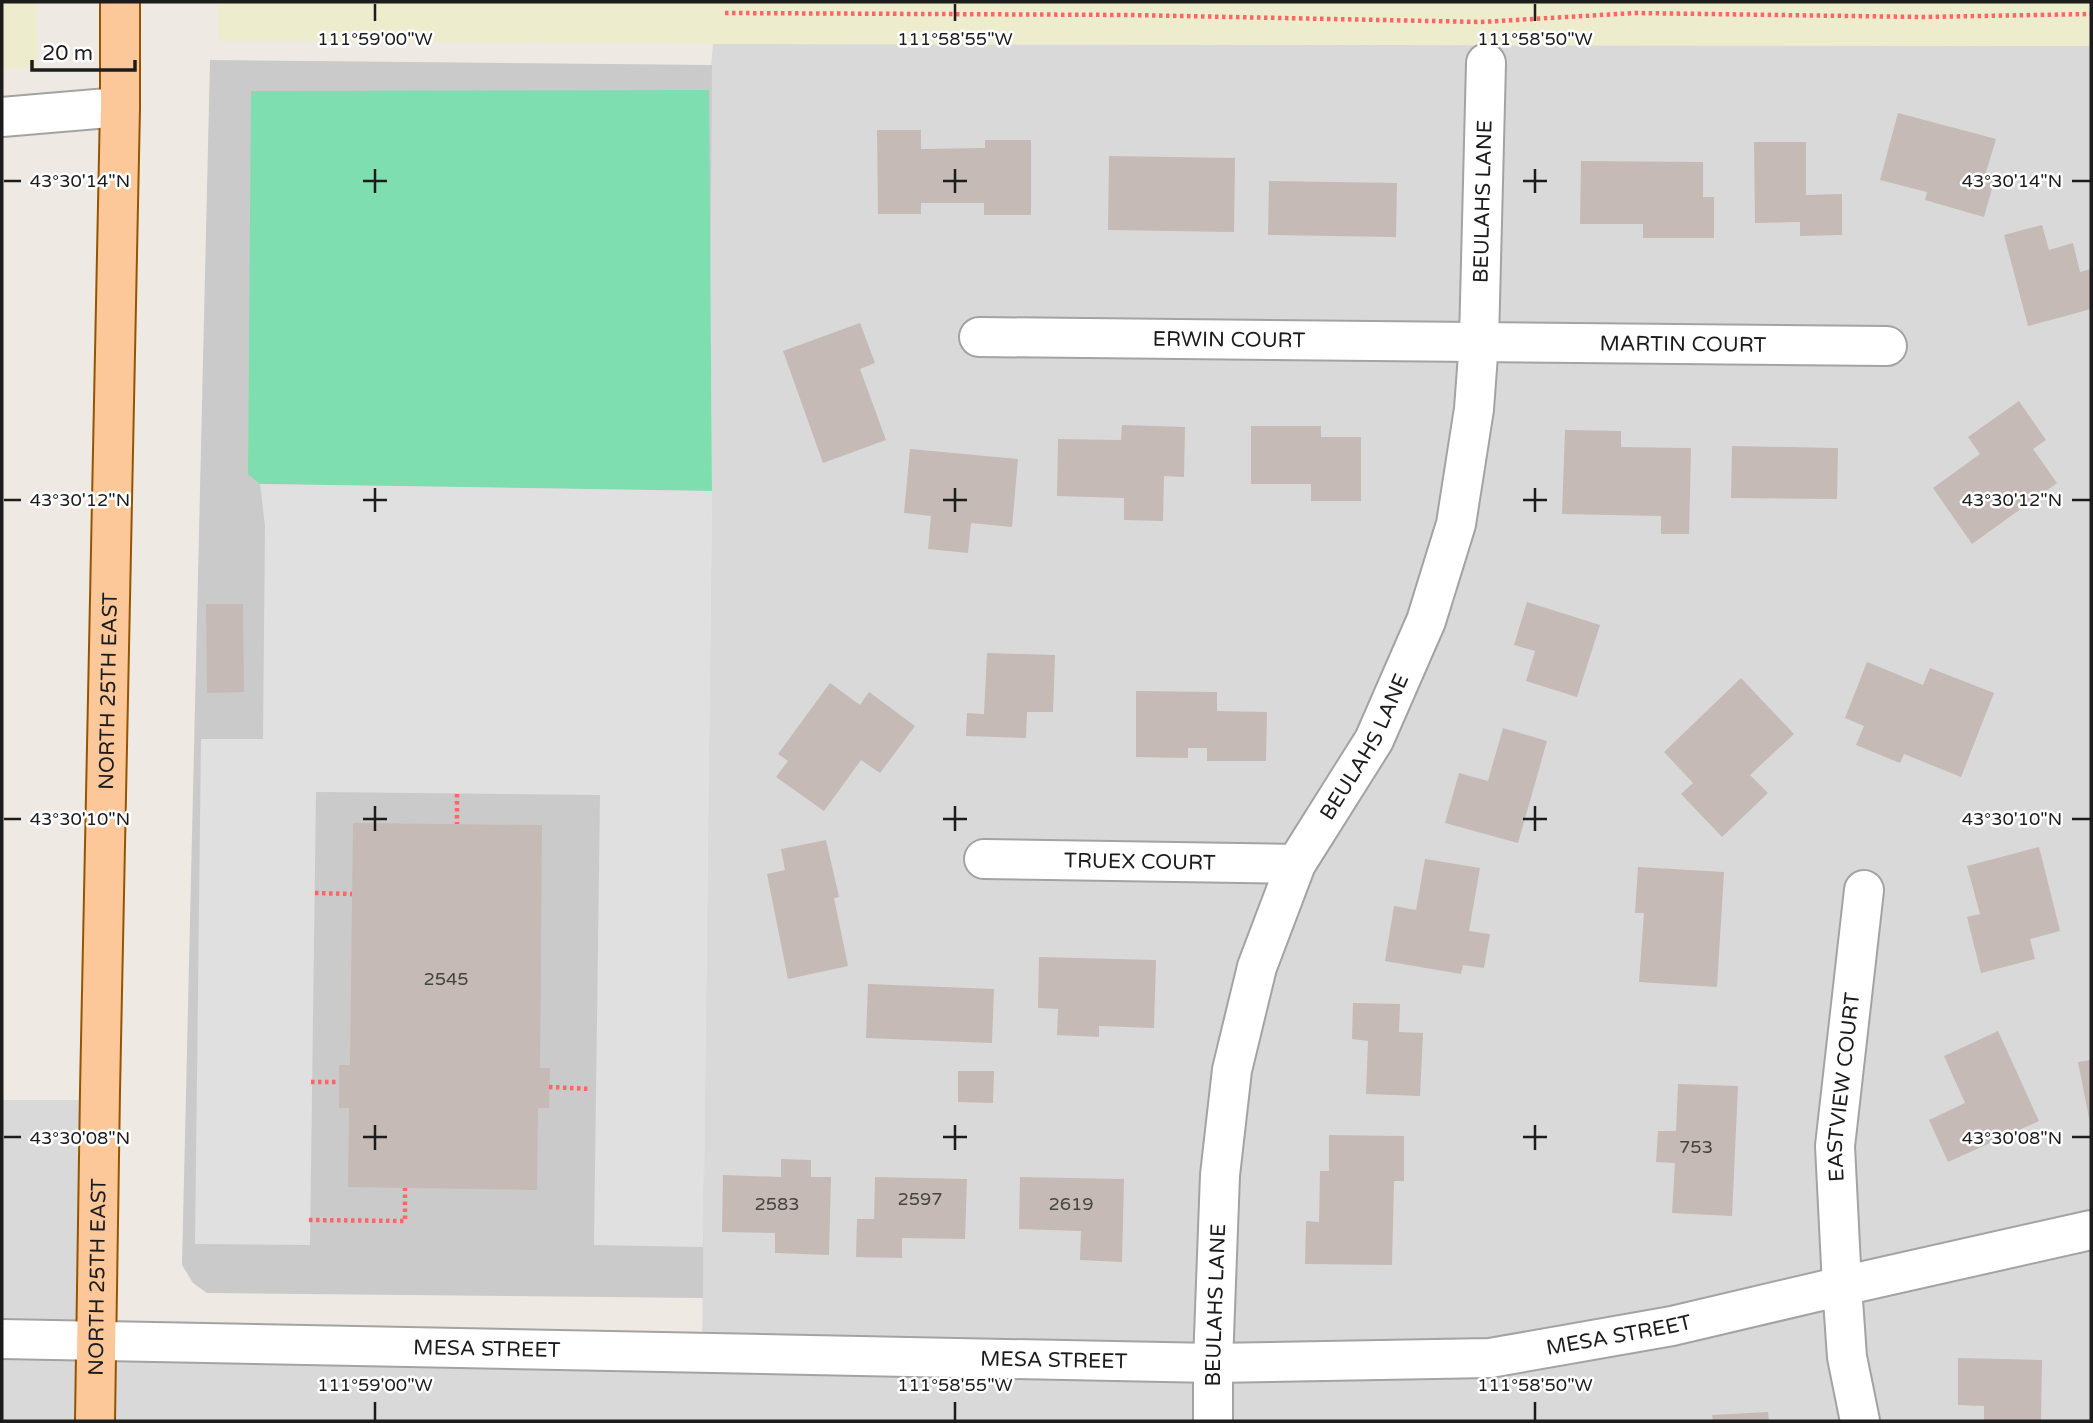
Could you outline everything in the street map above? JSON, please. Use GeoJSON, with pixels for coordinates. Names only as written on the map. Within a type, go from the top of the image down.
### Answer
{"type":"FeatureCollection","features":[{"type":"Feature","properties":{"kind":"main road","name":"NORTH 25TH EAST"},"geometry":{"type":"LineString","coordinates":[[96,1421],[120,2]]}},
{"type":"Feature","properties":{"kind":"street","name":"BEULAHS LANE"},"geometry":{"type":"LineString","coordinates":[[1213,1421],[1220,1175],[1233,1070],[1257,967],[1296,864],[1374,740],[1426,621],[1455,524],[1474,409],[1479,341],[1486,63]]}},
{"type":"Feature","properties":{"kind":"street"},"geometry":{"type":"LineString","coordinates":[[2,117],[120,107]]}},
{"type":"Feature","properties":{"kind":"street","name":"ERWIN COURT"},"geometry":{"type":"LineString","coordinates":[[979,337],[1479,341]]}},
{"type":"Feature","properties":{"kind":"street","name":"MARTIN COURT"},"geometry":{"type":"LineString","coordinates":[[1479,341],[1887,346]]}},
{"type":"Feature","properties":{"kind":"street","name":"TRUEX COURT"},"geometry":{"type":"LineString","coordinates":[[984,859],[1296,864]]}},
{"type":"Feature","properties":{"kind":"street","name":"EASTVIEW COURT"},"geometry":{"type":"LineString","coordinates":[[1860,1421],[1847,1357],[1835,1146],[1864,890]]}},
{"type":"Feature","properties":{"kind":"street","name":"MESA STREET"},"geometry":{"type":"LineString","coordinates":[[2,1339],[1213,1363],[1490,1359],[1672,1326],[2091,1230]]}},
{"type":"Feature","properties":{"kind":"path"},"geometry":{"type":"LineString","coordinates":[[725,13],[1131,15],[1481,22],[1635,13],[1922,17],[2091,14]]}},
{"type":"Feature","properties":{"kind":"path"},"geometry":{"type":"LineString","coordinates":[[457,794],[457,824]]}},
{"type":"Feature","properties":{"kind":"path"},"geometry":{"type":"LineString","coordinates":[[315,892],[352,894]]}},
{"type":"Feature","properties":{"kind":"path"},"geometry":{"type":"LineString","coordinates":[[312,1082],[339,1082]]}},
{"type":"Feature","properties":{"kind":"path"},"geometry":{"type":"LineString","coordinates":[[549,1087],[591,1089]]}},
{"type":"Feature","properties":{"kind":"path"},"geometry":{"type":"LineString","coordinates":[[309,1220],[405,1221],[405,1188]]}},
{"type":"Feature","properties":{"kind":"shaded area"},"geometry":{"type":"Polygon","coordinates":[[[713,44],[2091,46],[2091,1421],[2,1421],[2,1100],[100,1100],[96,1339],[702,1352],[712,491],[709,90],[713,44]]]}},
{"type":"Feature","properties":{"kind":"shaded area"},"geometry":{"type":"Polygon","coordinates":[[[210,60],[712,65],[703,1298],[207,1293],[193,1283],[182,1265],[210,60]]]}},
{"type":"Feature","properties":{"kind":"shaded area"},"geometry":{"type":"Polygon","coordinates":[[[260,484],[712,491],[703,1247],[594,1245],[600,795],[316,792],[310,1245],[195,1244],[201,739],[263,739],[265,526],[260,484]]]}},
{"type":"Feature","properties":{"kind":"green space"},"geometry":{"type":"Polygon","coordinates":[[[2,2],[36,2],[37,68],[2,69],[2,2]]]}},
{"type":"Feature","properties":{"kind":"green space"},"geometry":{"type":"Polygon","coordinates":[[[218,2],[2091,2],[2091,46],[219,41],[218,2]]]}},
{"type":"Feature","properties":{"kind":"green space"},"geometry":{"type":"Polygon","coordinates":[[[709,90],[712,491],[260,484],[248,474],[251,91],[709,90]]]}},
{"type":"Feature","properties":{"kind":"building"},"geometry":{"type":"Polygon","coordinates":[[[1898,113],[1996,139],[1986,172],[1996,174],[1984,217],[1925,200],[1927,192],[1880,180],[1898,113]]]}},
{"type":"Feature","properties":{"kind":"building"},"geometry":{"type":"Polygon","coordinates":[[[877,130],[921,130],[921,149],[985,148],[985,140],[1031,140],[1031,215],[984,215],[984,203],[921,203],[921,214],[878,214],[877,130]]]}},
{"type":"Feature","properties":{"kind":"building"},"geometry":{"type":"Polygon","coordinates":[[[1754,142],[1806,142],[1806,195],[1842,194],[1842,235],[1800,236],[1800,222],[1755,223],[1754,142]]]}},
{"type":"Feature","properties":{"kind":"building"},"geometry":{"type":"Polygon","coordinates":[[[1109,156],[1235,158],[1234,232],[1108,230],[1109,156]]]}},
{"type":"Feature","properties":{"kind":"building"},"geometry":{"type":"Polygon","coordinates":[[[1581,161],[1703,162],[1703,197],[1714,197],[1714,238],[1643,238],[1643,224],[1580,224],[1581,161]]]}},
{"type":"Feature","properties":{"kind":"building"},"geometry":{"type":"Polygon","coordinates":[[[1269,181],[1397,183],[1396,237],[1268,235],[1269,181]]]}},
{"type":"Feature","properties":{"kind":"building"},"geometry":{"type":"Polygon","coordinates":[[[2042,225],[2049,250],[2073,243],[2080,272],[2091,269],[2091,309],[2028,326],[2004,235],[2042,225]]]}},
{"type":"Feature","properties":{"kind":"building"},"geometry":{"type":"Polygon","coordinates":[[[860,323],[875,363],[860,369],[886,440],[823,463],[783,351],[860,323]]]}},
{"type":"Feature","properties":{"kind":"building"},"geometry":{"type":"Polygon","coordinates":[[[2019,401],[2046,440],[2033,449],[2057,483],[1972,544],[1933,488],[1980,454],[1968,437],[2019,401]]]}},
{"type":"Feature","properties":{"kind":"building"},"geometry":{"type":"Polygon","coordinates":[[[1122,425],[1185,427],[1184,477],[1164,476],[1163,521],[1124,520],[1124,498],[1057,496],[1058,439],[1121,440],[1122,425]]]}},
{"type":"Feature","properties":{"kind":"building"},"geometry":{"type":"Polygon","coordinates":[[[1251,426],[1321,426],[1321,437],[1361,437],[1361,501],[1311,501],[1311,484],[1251,484],[1251,426]]]}},
{"type":"Feature","properties":{"kind":"building"},"geometry":{"type":"Polygon","coordinates":[[[1565,430],[1621,431],[1621,447],[1691,448],[1689,534],[1661,534],[1661,516],[1562,514],[1565,430]]]}},
{"type":"Feature","properties":{"kind":"building"},"geometry":{"type":"Polygon","coordinates":[[[1732,446],[1838,448],[1837,499],[1731,498],[1732,446]]]}},
{"type":"Feature","properties":{"kind":"building"},"geometry":{"type":"Polygon","coordinates":[[[910,449],[1018,459],[1012,527],[971,523],[968,553],[928,549],[931,516],[904,513],[910,449]]]}},
{"type":"Feature","properties":{"kind":"building"},"geometry":{"type":"Polygon","coordinates":[[[1527,602],[1600,625],[1577,697],[1526,681],[1535,651],[1514,645],[1527,602]]]}},
{"type":"Feature","properties":{"kind":"building"},"geometry":{"type":"Polygon","coordinates":[[[206,604],[243,604],[244,692],[207,693],[206,604]]]}},
{"type":"Feature","properties":{"kind":"building"},"geometry":{"type":"Polygon","coordinates":[[[987,653],[1055,655],[1053,712],[1027,712],[1026,738],[966,736],[967,713],[984,714],[987,653]]]}},
{"type":"Feature","properties":{"kind":"building"},"geometry":{"type":"Polygon","coordinates":[[[1867,662],[1923,685],[1930,668],[1994,693],[1961,777],[1904,754],[1900,763],[1856,745],[1864,726],[1845,718],[1867,662]]]}},
{"type":"Feature","properties":{"kind":"building"},"geometry":{"type":"Polygon","coordinates":[[[1741,678],[1794,734],[1750,775],[1768,793],[1722,837],[1681,794],[1693,783],[1664,752],[1741,678]]]}},
{"type":"Feature","properties":{"kind":"building"},"geometry":{"type":"Polygon","coordinates":[[[830,683],[860,705],[869,692],[915,726],[880,773],[861,760],[824,811],[776,777],[788,761],[778,754],[830,683]]]}},
{"type":"Feature","properties":{"kind":"building"},"geometry":{"type":"Polygon","coordinates":[[[1136,691],[1217,692],[1217,711],[1267,712],[1266,761],[1207,761],[1207,748],[1188,748],[1188,758],[1136,757],[1136,691]]]}},
{"type":"Feature","properties":{"kind":"building"},"geometry":{"type":"Polygon","coordinates":[[[1503,728],[1547,741],[1518,843],[1445,823],[1459,773],[1488,781],[1503,728]]]}},
{"type":"Feature","properties":{"kind":"building"},"geometry":{"type":"Polygon","coordinates":[[[353,823],[542,825],[540,1068],[550,1068],[549,1108],[538,1108],[537,1190],[348,1187],[349,1108],[339,1108],[339,1065],[350,1065],[353,823]]]}},
{"type":"Feature","properties":{"kind":"building"},"geometry":{"type":"Polygon","coordinates":[[[826,840],[839,897],[834,898],[848,966],[788,979],[767,874],[785,870],[781,849],[826,840]]]}},
{"type":"Feature","properties":{"kind":"building"},"geometry":{"type":"Polygon","coordinates":[[[2039,847],[2060,931],[2030,939],[2035,959],[1981,973],[1967,917],[1980,914],[1967,866],[2039,847]]]}},
{"type":"Feature","properties":{"kind":"building"},"geometry":{"type":"Polygon","coordinates":[[[1425,859],[1480,868],[1469,931],[1490,934],[1484,968],[1463,965],[1461,974],[1385,961],[1394,906],[1416,910],[1425,859]]]}},
{"type":"Feature","properties":{"kind":"building"},"geometry":{"type":"Polygon","coordinates":[[[1638,867],[1724,872],[1717,987],[1639,982],[1644,913],[1635,913],[1638,867]]]}},
{"type":"Feature","properties":{"kind":"building"},"geometry":{"type":"Polygon","coordinates":[[[1039,957],[1156,960],[1154,1028],[1099,1026],[1099,1037],[1057,1035],[1058,1009],[1038,1008],[1039,957]]]}},
{"type":"Feature","properties":{"kind":"building"},"geometry":{"type":"Polygon","coordinates":[[[868,984],[994,989],[992,1043],[866,1038],[868,984]]]}},
{"type":"Feature","properties":{"kind":"building"},"geometry":{"type":"Polygon","coordinates":[[[1353,1003],[1400,1004],[1399,1032],[1423,1033],[1420,1096],[1366,1094],[1368,1041],[1352,1039],[1353,1003]]]}},
{"type":"Feature","properties":{"kind":"building"},"geometry":{"type":"Polygon","coordinates":[[[1998,1031],[2039,1121],[1948,1162],[1929,1120],[1965,1103],[1944,1056],[1998,1031]]]}},
{"type":"Feature","properties":{"kind":"building"},"geometry":{"type":"Polygon","coordinates":[[[2091,1060],[2091,1123],[2090,1123],[2078,1062],[2091,1060]]]}},
{"type":"Feature","properties":{"kind":"building"},"geometry":{"type":"Polygon","coordinates":[[[958,1071],[994,1071],[993,1103],[958,1102],[958,1071]]]}},
{"type":"Feature","properties":{"kind":"building"},"geometry":{"type":"Polygon","coordinates":[[[1678,1084],[1738,1086],[1732,1216],[1672,1213],[1675,1163],[1656,1162],[1658,1131],[1676,1131],[1678,1084]]]}},
{"type":"Feature","properties":{"kind":"building"},"geometry":{"type":"Polygon","coordinates":[[[1329,1135],[1404,1136],[1404,1181],[1394,1181],[1392,1265],[1305,1264],[1306,1221],[1319,1222],[1320,1171],[1329,1171],[1329,1135]]]}},
{"type":"Feature","properties":{"kind":"building"},"geometry":{"type":"Polygon","coordinates":[[[781,1159],[811,1160],[811,1177],[831,1177],[829,1255],[775,1253],[775,1233],[722,1232],[723,1175],[781,1177],[781,1159]]]}},
{"type":"Feature","properties":{"kind":"building"},"geometry":{"type":"Polygon","coordinates":[[[875,1177],[967,1179],[965,1239],[902,1238],[902,1258],[856,1257],[857,1219],[874,1219],[875,1177]]]}},
{"type":"Feature","properties":{"kind":"building"},"geometry":{"type":"Polygon","coordinates":[[[1020,1177],[1124,1179],[1122,1262],[1080,1260],[1081,1231],[1019,1229],[1020,1177]]]}},
{"type":"Feature","properties":{"kind":"building"},"geometry":{"type":"Polygon","coordinates":[[[1958,1358],[2042,1360],[2041,1421],[1984,1421],[1984,1406],[1958,1405],[1958,1358]]]}},
{"type":"Feature","properties":{"kind":"building"},"geometry":{"type":"Polygon","coordinates":[[[1768,1412],[1769,1421],[1713,1421],[1712,1415],[1768,1412]]]}}]}
